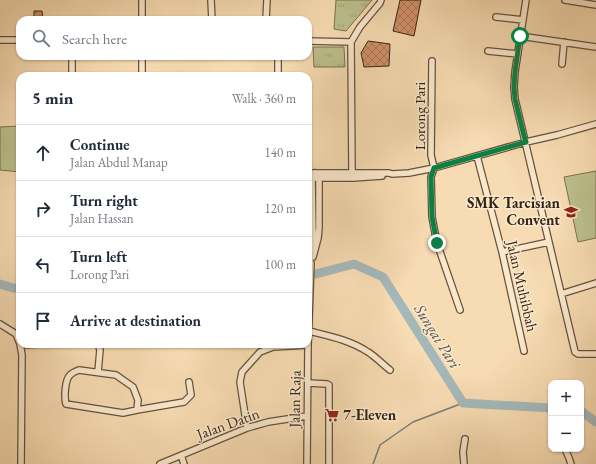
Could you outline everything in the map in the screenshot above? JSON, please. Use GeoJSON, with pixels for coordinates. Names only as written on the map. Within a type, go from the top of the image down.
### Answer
{"type":"FeatureCollection","features":[{"type":"Feature","properties":{"kind":"street"},"geometry":{"type":"LineString","coordinates":[[142,0],[142,16]]}},
{"type":"Feature","properties":{"kind":"street"},"geometry":{"type":"LineString","coordinates":[[211,0],[212,16]]}},
{"type":"Feature","properties":{"kind":"street"},"geometry":{"type":"LineString","coordinates":[[266,0],[266,16]]}},
{"type":"Feature","properties":{"kind":"street"},"geometry":{"type":"LineString","coordinates":[[352,175],[351,42],[360,27],[381,0]]}},
{"type":"Feature","properties":{"kind":"street"},"geometry":{"type":"LineString","coordinates":[[526,0],[515,72],[515,99],[574,352],[578,354],[596,354]]}},
{"type":"Feature","properties":{"kind":"street"},"geometry":{"type":"LineString","coordinates":[[565,0],[596,5]]}},
{"type":"Feature","properties":{"kind":"street"},"geometry":{"type":"LineString","coordinates":[[496,17],[523,20]]}},
{"type":"Feature","properties":{"kind":"street"},"geometry":{"type":"LineString","coordinates":[[520,36],[596,47]]}},
{"type":"Feature","properties":{"kind":"street"},"geometry":{"type":"LineString","coordinates":[[0,40],[16,40]]}},
{"type":"Feature","properties":{"kind":"street"},"geometry":{"type":"LineString","coordinates":[[312,41],[351,42]]}},
{"type":"Feature","properties":{"kind":"street"},"geometry":{"type":"LineString","coordinates":[[562,64],[564,42]]}},
{"type":"Feature","properties":{"kind":"street"},"geometry":{"type":"LineString","coordinates":[[488,51],[518,54]]}},
{"type":"Feature","properties":{"kind":"street"},"geometry":{"type":"LineString","coordinates":[[72,60],[72,72]]}},
{"type":"Feature","properties":{"kind":"street"},"geometry":{"type":"LineString","coordinates":[[142,60],[142,72]]}},
{"type":"Feature","properties":{"kind":"street"},"geometry":{"type":"LineString","coordinates":[[278,60],[278,72]]}},
{"type":"Feature","properties":{"kind":"street","name":"Lorong Pari"},"geometry":{"type":"LineString","coordinates":[[432,61],[431,155],[434,168],[431,177],[432,217],[437,243],[460,310]]}},
{"type":"Feature","properties":{"kind":"street"},"geometry":{"type":"LineString","coordinates":[[315,173],[389,176],[392,174],[415,172],[596,124]]}},
{"type":"Feature","properties":{"kind":"street","name":"Jalan Muhibbah"},"geometry":{"type":"LineString","coordinates":[[477,156],[502,252],[524,351]]}},
{"type":"Feature","properties":{"kind":"street"},"geometry":{"type":"LineString","coordinates":[[315,173],[319,179]]}},
{"type":"Feature","properties":{"kind":"street","name":"Jalan Raja"},"geometry":{"type":"LineString","coordinates":[[312,176],[315,173]]}},
{"type":"Feature","properties":{"kind":"street"},"geometry":{"type":"LineString","coordinates":[[312,178],[319,179],[352,175]]}},
{"type":"Feature","properties":{"kind":"street","name":"Jalan Raja"},"geometry":{"type":"LineString","coordinates":[[312,259],[319,228],[319,179]]}},
{"type":"Feature","properties":{"kind":"street","name":"Jalan Raja"},"geometry":{"type":"LineString","coordinates":[[312,217],[312,240]]}},
{"type":"Feature","properties":{"kind":"street"},"geometry":{"type":"LineString","coordinates":[[502,252],[549,242]]}},
{"type":"Feature","properties":{"kind":"street"},"geometry":{"type":"LineString","coordinates":[[561,294],[596,283]]}},
{"type":"Feature","properties":{"kind":"street"},"geometry":{"type":"LineString","coordinates":[[0,324],[16,334]]}},
{"type":"Feature","properties":{"kind":"street"},"geometry":{"type":"LineString","coordinates":[[312,332],[335,337],[360,348],[390,370]]}},
{"type":"Feature","properties":{"kind":"street"},"geometry":{"type":"LineString","coordinates":[[20,348],[21,464]]}},
{"type":"Feature","properties":{"kind":"street"},"geometry":{"type":"LineString","coordinates":[[98,372],[99,348]]}},
{"type":"Feature","properties":{"kind":"street"},"geometry":{"type":"LineString","coordinates":[[247,428],[240,382],[242,372],[260,352],[271,348]]}},
{"type":"Feature","properties":{"kind":"street","name":"Jalan Raja"},"geometry":{"type":"LineString","coordinates":[[307,464],[308,348]]}},
{"type":"Feature","properties":{"kind":"street"},"geometry":{"type":"LineString","coordinates":[[137,410],[138,400],[133,387],[116,375],[79,370],[70,375],[67,381],[64,399],[66,404],[123,412],[137,410],[184,402],[191,395],[189,382]]}},
{"type":"Feature","properties":{"kind":"street"},"geometry":{"type":"LineString","coordinates":[[308,383],[329,385],[328,464]]}},
{"type":"Feature","properties":{"kind":"street","name":"Jalan Datin"},"geometry":{"type":"LineString","coordinates":[[160,464],[247,428],[268,422],[307,416]]}},
{"type":"Feature","properties":{"kind":"street"},"geometry":{"type":"LineString","coordinates":[[464,464],[463,452],[465,439]]}},
{"type":"Feature","properties":{"kind":"street"},"geometry":{"type":"LineString","coordinates":[[566,452],[571,464]]}},
{"type":"Feature","properties":{"kind":"street"},"geometry":{"type":"LineString","coordinates":[[181,455],[184,464]]}},
{"type":"Feature","properties":{"kind":"green space"},"geometry":{"type":"Polygon","coordinates":[[[336,0],[372,0],[346,31],[334,29],[336,0]]]}},
{"type":"Feature","properties":{"kind":"green space"},"geometry":{"type":"Polygon","coordinates":[[[313,47],[344,47],[345,67],[314,67],[313,47]]]}},
{"type":"Feature","properties":{"kind":"green space"},"geometry":{"type":"Polygon","coordinates":[[[16,126],[16,172],[0,170],[0,127],[16,126]]]}},
{"type":"Feature","properties":{"kind":"green space"},"geometry":{"type":"Polygon","coordinates":[[[596,171],[596,238],[578,242],[564,177],[596,171]]]}},
{"type":"Feature","properties":{"kind":"building"},"geometry":{"type":"Polygon","coordinates":[[[400,0],[421,0],[414,36],[393,31],[400,0]]]}},
{"type":"Feature","properties":{"kind":"building"},"geometry":{"type":"Polygon","coordinates":[[[34,11],[42,11],[43,16],[34,16],[34,11]]]}},
{"type":"Feature","properties":{"kind":"building"},"geometry":{"type":"Polygon","coordinates":[[[368,41],[390,44],[389,66],[364,67],[361,53],[368,41]]]}},
{"type":"Feature","properties":{"kind":"waterway","name":"Sungai Pari"},"geometry":{"type":"LineString","coordinates":[[312,275],[354,264],[383,277],[463,403],[548,408]]}},
{"type":"Feature","properties":{"kind":"waterway","name":"Sungai Pari"},"geometry":{"type":"LineString","coordinates":[[0,284],[16,288]]}},
{"type":"Feature","properties":{"kind":"waterway"},"geometry":{"type":"LineString","coordinates":[[373,464],[380,445],[413,422],[463,403]]}},
{"type":"Feature","properties":{"kind":"waterway","name":"Sungai Pari"},"geometry":{"type":"LineString","coordinates":[[584,413],[596,422]]}},
{"type":"Feature","properties":{"kind":"place","name":"SMK Tarcisian Convent"},"geometry":{"type":"Point","coordinates":[571,212]}},
{"type":"Feature","properties":{"kind":"place","name":"7-Eleven"},"geometry":{"type":"Point","coordinates":[332,415]}},
{"type":"Feature","properties":{"kind":"route"},"geometry":{"type":"LineString","coordinates":[[437,243],[432,217],[431,177],[434,168],[526,142],[515,99],[514,87],[520,36]]}}]}
